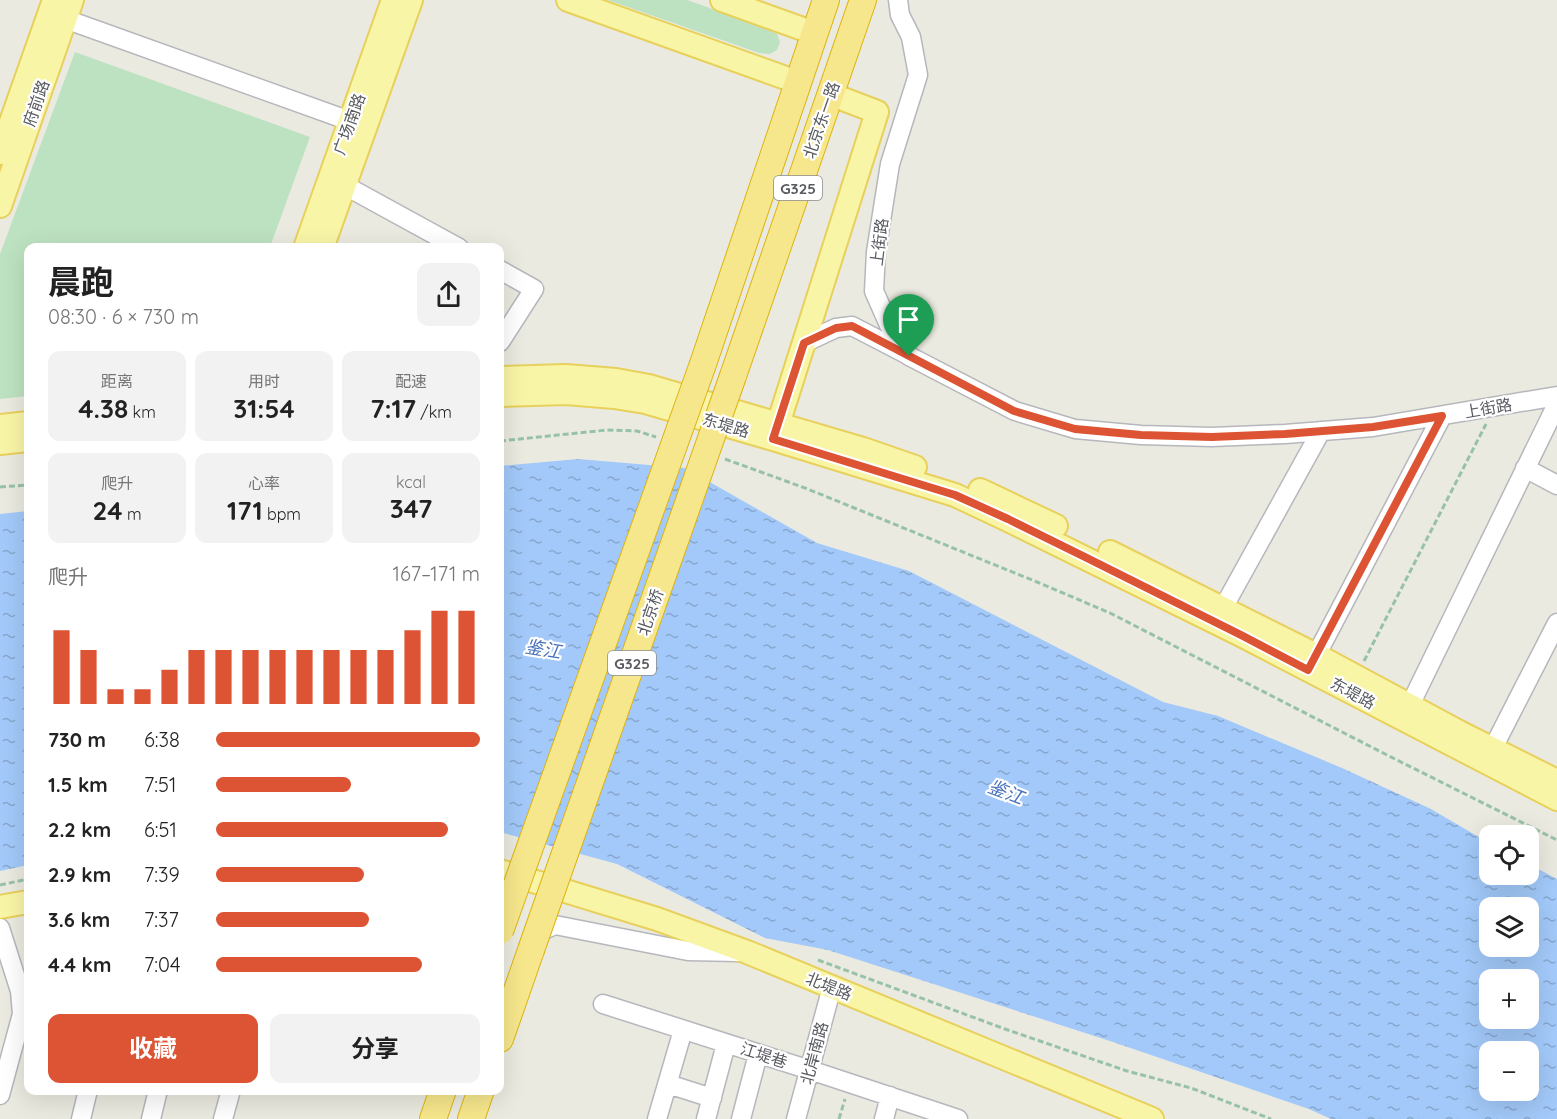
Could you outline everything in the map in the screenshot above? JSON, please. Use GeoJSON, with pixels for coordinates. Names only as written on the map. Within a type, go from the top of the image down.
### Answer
{"type":"FeatureCollection","features":[{"type":"Feature","properties":{"kind":"highway","name":"北京东一路"},"geometry":{"type":"LineString","coordinates":[[703,364],[826,0]]}},
{"type":"Feature","properties":{"kind":"highway","name":"北京东一路"},"geometry":{"type":"LineString","coordinates":[[733,376],[863,0]]}},
{"type":"Feature","properties":{"kind":"highway","name":"北京桥"},"geometry":{"type":"LineString","coordinates":[[504,916],[703,364]]}},
{"type":"Feature","properties":{"kind":"highway","name":"北京桥"},"geometry":{"type":"LineString","coordinates":[[534,941],[733,376]]}},
{"type":"Feature","properties":{"kind":"highway","name":"G325"},"geometry":{"type":"LineString","coordinates":[[504,1028],[534,941]]}},
{"type":"Feature","properties":{"kind":"highway"},"geometry":{"type":"LineString","coordinates":[[433,1119],[441,1095]]}},
{"type":"Feature","properties":{"kind":"highway"},"geometry":{"type":"LineString","coordinates":[[471,1119],[479,1095]]}},
{"type":"Feature","properties":{"kind":"main road","name":"广场南路"},"geometry":{"type":"LineString","coordinates":[[324,243],[344,185],[358,124],[393,0]]}},
{"type":"Feature","properties":{"kind":"main road","name":"广场南路"},"geometry":{"type":"LineString","coordinates":[[306,243],[411,0]]}},
{"type":"Feature","properties":{"kind":"main road"},"geometry":{"type":"LineString","coordinates":[[568,0],[798,81]]}},
{"type":"Feature","properties":{"kind":"main road"},"geometry":{"type":"LineString","coordinates":[[722,0],[814,33]]}},
{"type":"Feature","properties":{"kind":"main road","name":"府前路"},"geometry":{"type":"LineString","coordinates":[[0,153],[60,8]]}},
{"type":"Feature","properties":{"kind":"main road","name":"府前路"},"geometry":{"type":"LineString","coordinates":[[0,206],[60,8]]}},
{"type":"Feature","properties":{"kind":"main road"},"geometry":{"type":"LineString","coordinates":[[775,431],[877,112],[830,94]]}},
{"type":"Feature","properties":{"kind":"main road","name":"东堤路"},"geometry":{"type":"LineString","coordinates":[[504,378],[566,376],[616,380],[672,392],[775,431]]}},
{"type":"Feature","properties":{"kind":"main road","name":"东堤路"},"geometry":{"type":"LineString","coordinates":[[504,395],[566,393],[614,397],[863,449],[960,481],[1015,505],[1219,615],[1312,662],[1557,799]]}},
{"type":"Feature","properties":{"kind":"main road"},"geometry":{"type":"LineString","coordinates":[[0,426],[24,423]]}},
{"type":"Feature","properties":{"kind":"main road"},"geometry":{"type":"LineString","coordinates":[[0,443],[24,440]]}},
{"type":"Feature","properties":{"kind":"main road","name":"东堤路"},"geometry":{"type":"LineString","coordinates":[[1312,662],[1356,676],[1557,781]]}},
{"type":"Feature","properties":{"kind":"main road","name":"北堤路"},"geometry":{"type":"LineString","coordinates":[[504,872],[657,919],[747,952],[1124,1113],[1152,1119]]}},
{"type":"Feature","properties":{"kind":"main road"},"geometry":{"type":"LineString","coordinates":[[0,907],[24,903]]}},
{"type":"Feature","properties":{"kind":"street","name":"上街路"},"geometry":{"type":"LineString","coordinates":[[898,0],[900,15],[911,37],[918,75],[890,164],[876,252],[874,291],[889,325],[909,356],[1014,411],[1075,429],[1141,435],[1212,437],[1373,427],[1557,396]]}},
{"type":"Feature","properties":{"kind":"street"},"geometry":{"type":"LineString","coordinates":[[60,8],[358,124]]}},
{"type":"Feature","properties":{"kind":"street"},"geometry":{"type":"LineString","coordinates":[[344,185],[450,243]]}},
{"type":"Feature","properties":{"kind":"street"},"geometry":{"type":"LineString","coordinates":[[504,272],[534,289],[504,336]]}},
{"type":"Feature","properties":{"kind":"street"},"geometry":{"type":"LineString","coordinates":[[804,343],[836,328],[852,326],[909,356]]}},
{"type":"Feature","properties":{"kind":"street"},"geometry":{"type":"LineString","coordinates":[[1410,705],[1557,404]]}},
{"type":"Feature","properties":{"kind":"street"},"geometry":{"type":"LineString","coordinates":[[1312,662],[1442,416]]}},
{"type":"Feature","properties":{"kind":"street"},"geometry":{"type":"LineString","coordinates":[[1219,615],[1321,431]]}},
{"type":"Feature","properties":{"kind":"street"},"geometry":{"type":"LineString","coordinates":[[1526,468],[1557,484]]}},
{"type":"Feature","properties":{"kind":"street"},"geometry":{"type":"LineString","coordinates":[[1493,748],[1557,623]]}},
{"type":"Feature","properties":{"kind":"street"},"geometry":{"type":"LineString","coordinates":[[534,941],[555,925],[688,951],[747,952]]}},
{"type":"Feature","properties":{"kind":"street"},"geometry":{"type":"LineString","coordinates":[[0,928],[20,991],[22,1014],[0,1095]]}},
{"type":"Feature","properties":{"kind":"street","name":"北岸南路"},"geometry":{"type":"LineString","coordinates":[[796,1119],[832,987]]}},
{"type":"Feature","properties":{"kind":"street","name":"江堤巷"},"geometry":{"type":"LineString","coordinates":[[603,1004],[958,1119]]}},
{"type":"Feature","properties":{"kind":"street"},"geometry":{"type":"LineString","coordinates":[[657,1119],[683,1030]]}},
{"type":"Feature","properties":{"kind":"street"},"geometry":{"type":"LineString","coordinates":[[706,1119],[726,1044]]}},
{"type":"Feature","properties":{"kind":"street"},"geometry":{"type":"LineString","coordinates":[[741,1119],[759,1054]]}},
{"type":"Feature","properties":{"kind":"street"},"geometry":{"type":"LineString","coordinates":[[668,1084],[712,1098]]}},
{"type":"Feature","properties":{"kind":"street"},"geometry":{"type":"LineString","coordinates":[[81,1119],[87,1095]]}},
{"type":"Feature","properties":{"kind":"street"},"geometry":{"type":"LineString","coordinates":[[151,1119],[158,1095]]}},
{"type":"Feature","properties":{"kind":"street"},"geometry":{"type":"LineString","coordinates":[[223,1119],[230,1095]]}},
{"type":"Feature","properties":{"kind":"street"},"geometry":{"type":"LineString","coordinates":[[884,1119],[890,1096]]}},
{"type":"Feature","properties":{"kind":"path"},"geometry":{"type":"LineString","coordinates":[[1356,676],[1494,407]]}},
{"type":"Feature","properties":{"kind":"path"},"geometry":{"type":"LineString","coordinates":[[504,441],[607,430],[637,431],[659,438]]}},
{"type":"Feature","properties":{"kind":"path"},"geometry":{"type":"LineString","coordinates":[[724,459],[805,488],[1110,613],[1557,840]]}},
{"type":"Feature","properties":{"kind":"path"},"geometry":{"type":"LineString","coordinates":[[0,487],[24,485]]}},
{"type":"Feature","properties":{"kind":"path"},"geometry":{"type":"LineString","coordinates":[[0,885],[24,880]]}},
{"type":"Feature","properties":{"kind":"path"},"geometry":{"type":"LineString","coordinates":[[812,957],[1005,1029],[1127,1071],[1191,1088],[1271,1119]]}},
{"type":"Feature","properties":{"kind":"path"},"geometry":{"type":"LineString","coordinates":[[839,1119],[849,1083]]}},
{"type":"Feature","properties":{"kind":"green space"},"geometry":{"type":"Polygon","coordinates":[[[608,0],[687,0],[769,29],[777,34],[780,42],[777,50],[770,54],[759,53],[608,0]]]}},
{"type":"Feature","properties":{"kind":"green space"},"geometry":{"type":"Polygon","coordinates":[[[75,52],[310,137],[271,243],[24,243],[24,396],[0,399],[0,254],[75,52]]]}},
{"type":"Feature","properties":{"kind":"water","name":"鉴江"},"geometry":{"type":"Polygon","coordinates":[[[578,459],[685,468],[817,543],[909,571],[1163,702],[1218,716],[1342,768],[1431,809],[1479,837],[1479,885],[1539,885],[1539,869],[1557,879],[1557,1119],[1331,1119],[1309,1109],[1110,1041],[828,950],[765,938],[617,864],[504,833],[504,466],[578,459]]]}},
{"type":"Feature","properties":{"kind":"water"},"geometry":{"type":"Polygon","coordinates":[[[24,511],[24,866],[0,871],[0,514],[24,511]]]}},
{"type":"Feature","properties":{"kind":"route"},"geometry":{"type":"LineString","coordinates":[[852,326],[909,356],[1014,411],[1075,429],[1141,435],[1212,437],[1373,427],[1442,416],[1308,670],[1087,558],[955,495],[773,439],[804,343],[836,328],[852,326]]}}]}
